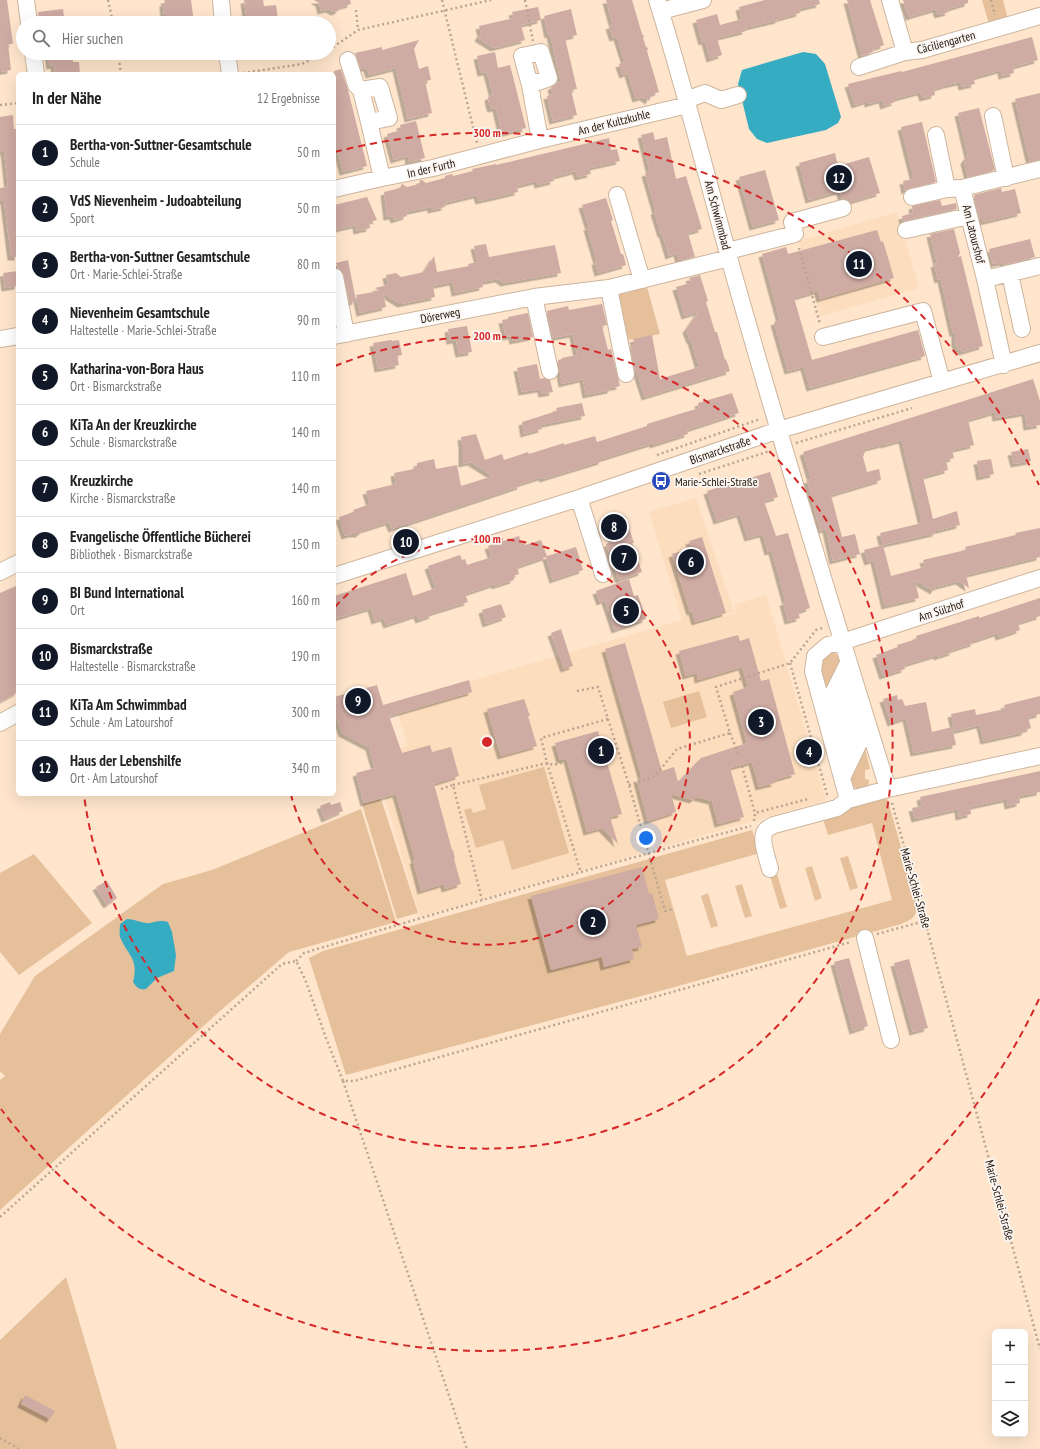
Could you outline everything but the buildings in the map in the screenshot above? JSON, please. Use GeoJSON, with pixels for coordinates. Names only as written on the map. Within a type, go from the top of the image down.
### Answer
{"type":"FeatureCollection","features":[{"type":"Feature","properties":{"kind":"street"},"geometry":{"type":"LineString","coordinates":[[26,0],[28,16]]}},
{"type":"Feature","properties":{"kind":"street"},"geometry":{"type":"LineString","coordinates":[[221,0],[222,16]]}},
{"type":"Feature","properties":{"kind":"street"},"geometry":{"type":"LineString","coordinates":[[659,6],[703,0]]}},
{"type":"Feature","properties":{"kind":"street","name":"Cäciliengarten"},"geometry":{"type":"LineString","coordinates":[[890,0],[905,52],[922,50],[1040,16]]}},
{"type":"Feature","properties":{"kind":"street","name":"Am Schwimmbad"},"geometry":{"type":"LineString","coordinates":[[659,6],[687,102],[728,255],[779,430]]}},
{"type":"Feature","properties":{"kind":"street"},"geometry":{"type":"LineString","coordinates":[[540,140],[530,84],[522,56],[541,52]]}},
{"type":"Feature","properties":{"kind":"street"},"geometry":{"type":"LineString","coordinates":[[859,67],[905,52]]}},
{"type":"Feature","properties":{"kind":"street"},"geometry":{"type":"LineString","coordinates":[[34,60],[36,72]]}},
{"type":"Feature","properties":{"kind":"street"},"geometry":{"type":"LineString","coordinates":[[228,60],[230,72]]}},
{"type":"Feature","properties":{"kind":"street"},"geometry":{"type":"LineString","coordinates":[[348,60],[356,85],[361,90],[382,178]]}},
{"type":"Feature","properties":{"kind":"street","name":"An der Kultzkuhle"},"geometry":{"type":"LineString","coordinates":[[478,156],[687,102],[705,93],[721,100],[738,95]]}},
{"type":"Feature","properties":{"kind":"street"},"geometry":{"type":"LineString","coordinates":[[992,116],[1006,178]]}},
{"type":"Feature","properties":{"kind":"street","name":"Am Latourshof"},"geometry":{"type":"LineString","coordinates":[[936,135],[955,189],[969,216],[1004,365]]}},
{"type":"Feature","properties":{"kind":"street","name":"In der Furth"},"geometry":{"type":"LineString","coordinates":[[336,189],[433,168],[478,156]]}},
{"type":"Feature","properties":{"kind":"street","name":"Am Latourshof"},"geometry":{"type":"LineString","coordinates":[[955,189],[1040,169]]}},
{"type":"Feature","properties":{"kind":"street"},"geometry":{"type":"LineString","coordinates":[[912,197],[955,189]]}},
{"type":"Feature","properties":{"kind":"street"},"geometry":{"type":"LineString","coordinates":[[617,195],[642,280]]}},
{"type":"Feature","properties":{"kind":"street"},"geometry":{"type":"LineString","coordinates":[[795,234],[792,222],[843,208]]}},
{"type":"Feature","properties":{"kind":"street"},"geometry":{"type":"LineString","coordinates":[[906,230],[969,216]]}},
{"type":"Feature","properties":{"kind":"street","name":"Dörerweg"},"geometry":{"type":"LineString","coordinates":[[336,289],[340,335],[534,297],[609,288],[642,280],[795,234]]}},
{"type":"Feature","properties":{"kind":"street","name":"Am Latourshof"},"geometry":{"type":"LineString","coordinates":[[985,279],[1040,266]]}},
{"type":"Feature","properties":{"kind":"street"},"geometry":{"type":"LineString","coordinates":[[1010,274],[1022,329]]}},
{"type":"Feature","properties":{"kind":"street"},"geometry":{"type":"LineString","coordinates":[[609,288],[626,374]]}},
{"type":"Feature","properties":{"kind":"street"},"geometry":{"type":"LineString","coordinates":[[534,297],[550,371]]}},
{"type":"Feature","properties":{"kind":"street"},"geometry":{"type":"LineString","coordinates":[[823,337],[923,311],[942,382]]}},
{"type":"Feature","properties":{"kind":"street"},"geometry":{"type":"LineString","coordinates":[[0,339],[16,336]]}},
{"type":"Feature","properties":{"kind":"street","name":"Bismarckstraße"},"geometry":{"type":"LineString","coordinates":[[336,575],[579,498],[779,430],[1004,365],[1040,353]]}},
{"type":"Feature","properties":{"kind":"street"},"geometry":{"type":"LineString","coordinates":[[779,430],[848,663],[888,789]]}},
{"type":"Feature","properties":{"kind":"street"},"geometry":{"type":"LineString","coordinates":[[579,498],[603,574]]}},
{"type":"Feature","properties":{"kind":"street"},"geometry":{"type":"LineString","coordinates":[[0,572],[16,564]]}},
{"type":"Feature","properties":{"kind":"street","name":"Am Sülzhof"},"geometry":{"type":"LineString","coordinates":[[848,800],[813,671],[815,656],[828,645],[842,642],[1040,578]]}},
{"type":"Feature","properties":{"kind":"street"},"geometry":{"type":"LineString","coordinates":[[824,711],[848,663]]}},
{"type":"Feature","properties":{"kind":"street"},"geometry":{"type":"LineString","coordinates":[[830,733],[855,684]]}},
{"type":"Feature","properties":{"kind":"street"},"geometry":{"type":"LineString","coordinates":[[836,757],[861,702]]}},
{"type":"Feature","properties":{"kind":"street"},"geometry":{"type":"LineString","coordinates":[[0,723],[16,713]]}},
{"type":"Feature","properties":{"kind":"street"},"geometry":{"type":"LineString","coordinates":[[842,778],[868,724]]}},
{"type":"Feature","properties":{"kind":"street"},"geometry":{"type":"LineString","coordinates":[[770,869],[763,840],[764,832],[774,825],[837,808],[848,800],[888,789],[1040,756]]}},
{"type":"Feature","properties":{"kind":"street"},"geometry":{"type":"LineString","coordinates":[[865,938],[890,1040]]}},
{"type":"Feature","properties":{"kind":"path"},"geometry":{"type":"LineString","coordinates":[[108,0],[111,16]]}},
{"type":"Feature","properties":{"kind":"path"},"geometry":{"type":"LineString","coordinates":[[442,0],[475,134],[478,156]]}},
{"type":"Feature","properties":{"kind":"path"},"geometry":{"type":"LineString","coordinates":[[336,45],[358,30],[490,0]]}},
{"type":"Feature","properties":{"kind":"path"},"geometry":{"type":"LineString","coordinates":[[524,0],[534,48],[541,52]]}},
{"type":"Feature","properties":{"kind":"path"},"geometry":{"type":"LineString","coordinates":[[356,10],[358,30]]}},
{"type":"Feature","properties":{"kind":"path"},"geometry":{"type":"LineString","coordinates":[[119,60],[121,72]]}},
{"type":"Feature","properties":{"kind":"path"},"geometry":{"type":"LineString","coordinates":[[250,72],[302,64],[310,60]]}},
{"type":"Feature","properties":{"kind":"path"},"geometry":{"type":"LineString","coordinates":[[0,105],[16,103]]}},
{"type":"Feature","properties":{"kind":"path"},"geometry":{"type":"LineString","coordinates":[[795,234],[823,337]]}},
{"type":"Feature","properties":{"kind":"path"},"geometry":{"type":"LineString","coordinates":[[716,469],[840,431]]}},
{"type":"Feature","properties":{"kind":"path"},"geometry":{"type":"LineString","coordinates":[[738,753],[730,733],[716,687],[790,664],[816,630],[836,623]]}},
{"type":"Feature","properties":{"kind":"path"},"geometry":{"type":"LineString","coordinates":[[790,664],[827,794],[820,796]]}},
{"type":"Feature","properties":{"kind":"path"},"geometry":{"type":"LineString","coordinates":[[577,691],[598,687],[629,785],[665,911],[673,908]]}},
{"type":"Feature","properties":{"kind":"path"},"geometry":{"type":"LineString","coordinates":[[581,873],[547,764],[541,738],[608,719]]}},
{"type":"Feature","properties":{"kind":"path"},"geometry":{"type":"LineString","coordinates":[[629,785],[656,776],[677,749],[730,733]]}},
{"type":"Feature","properties":{"kind":"path"},"geometry":{"type":"LineString","coordinates":[[441,788],[547,764],[554,765],[565,762]]}},
{"type":"Feature","properties":{"kind":"path"},"geometry":{"type":"LineString","coordinates":[[0,1217],[282,964],[296,961],[304,952],[648,853],[753,826],[755,813],[742,766]]}},
{"type":"Feature","properties":{"kind":"path"},"geometry":{"type":"LineString","coordinates":[[453,785],[482,900]]}},
{"type":"Feature","properties":{"kind":"path","name":"Marie-Schlei-Straße"},"geometry":{"type":"LineString","coordinates":[[888,789],[1040,1349]]}},
{"type":"Feature","properties":{"kind":"path"},"geometry":{"type":"LineString","coordinates":[[755,813],[812,798]]}},
{"type":"Feature","properties":{"kind":"path"},"geometry":{"type":"LineString","coordinates":[[343,1081],[354,1081],[823,949]]}},
{"type":"Feature","properties":{"kind":"path"},"geometry":{"type":"LineString","coordinates":[[296,961],[305,978],[343,1081],[467,1449]]}},
{"type":"Feature","properties":{"kind":"path"},"geometry":{"type":"LineString","coordinates":[[0,1438],[19,1449]]}},
{"type":"Feature","properties":{"kind":"shaded area"},"geometry":{"type":"Polygon","coordinates":[[[982,0],[1003,0],[1008,19],[989,24],[982,0]]]}},
{"type":"Feature","properties":{"kind":"shaded area"},"geometry":{"type":"Polygon","coordinates":[[[897,212],[919,288],[820,316],[799,241],[897,212]]]}},
{"type":"Feature","properties":{"kind":"shaded area"},"geometry":{"type":"Polygon","coordinates":[[[647,287],[660,334],[623,341],[615,301],[620,294],[647,287]]]}},
{"type":"Feature","properties":{"kind":"shaded area"},"geometry":{"type":"Polygon","coordinates":[[[696,498],[734,612],[685,628],[736,613],[734,605],[766,595],[826,800],[420,917],[373,757],[408,746],[395,703],[682,620],[649,512],[696,498]]]}},
{"type":"Feature","properties":{"kind":"shaded area"},"geometry":{"type":"Polygon","coordinates":[[[830,651],[836,654],[840,661],[825,702],[820,661],[830,651]]]}},
{"type":"Feature","properties":{"kind":"shaded area"},"geometry":{"type":"Polygon","coordinates":[[[699,691],[707,717],[671,728],[663,702],[699,691]]]}},
{"type":"Feature","properties":{"kind":"shaded area"},"geometry":{"type":"Polygon","coordinates":[[[864,744],[870,769],[865,770],[865,779],[869,780],[868,787],[857,790],[849,781],[864,744]]]}},
{"type":"Feature","properties":{"kind":"shaded area"},"geometry":{"type":"Polygon","coordinates":[[[544,767],[569,853],[512,870],[503,840],[476,848],[464,810],[471,808],[473,813],[486,809],[479,785],[544,767]]]}},
{"type":"Feature","properties":{"kind":"shaded area"},"geometry":{"type":"Polygon","coordinates":[[[887,798],[917,903],[914,917],[909,921],[671,988],[346,1075],[309,958],[323,951],[752,830],[760,853],[665,880],[687,956],[892,900],[872,823],[828,835],[822,816],[887,798]]]}},
{"type":"Feature","properties":{"kind":"shaded area"},"geometry":{"type":"Polygon","coordinates":[[[381,799],[418,913],[397,919],[362,804],[381,799]]]}},
{"type":"Feature","properties":{"kind":"shaded area"},"geometry":{"type":"Polygon","coordinates":[[[361,809],[396,922],[289,952],[220,1011],[0,1210],[0,1080],[5,1076],[0,1071],[0,1034],[35,976],[163,884],[212,870],[361,809]]]}},
{"type":"Feature","properties":{"kind":"shaded area"},"geometry":{"type":"Polygon","coordinates":[[[34,854],[92,923],[19,975],[0,952],[0,873],[34,854]]]}},
{"type":"Feature","properties":{"kind":"shaded area"},"geometry":{"type":"Polygon","coordinates":[[[848,856],[858,888],[850,890],[840,858],[848,856]]]}},
{"type":"Feature","properties":{"kind":"shaded area"},"geometry":{"type":"Polygon","coordinates":[[[812,866],[822,898],[815,901],[805,868],[812,866]]]}},
{"type":"Feature","properties":{"kind":"shaded area"},"geometry":{"type":"Polygon","coordinates":[[[777,874],[787,907],[780,909],[770,876],[777,874]]]}},
{"type":"Feature","properties":{"kind":"shaded area"},"geometry":{"type":"Polygon","coordinates":[[[742,884],[752,916],[745,918],[735,886],[742,884]]]}},
{"type":"Feature","properties":{"kind":"shaded area"},"geometry":{"type":"Polygon","coordinates":[[[708,893],[718,926],[711,928],[701,896],[708,893]]]}},
{"type":"Feature","properties":{"kind":"shaded area"},"geometry":{"type":"Polygon","coordinates":[[[66,1277],[117,1449],[0,1449],[0,1340],[66,1277]]]}},
{"type":"Feature","properties":{"kind":"water"},"geometry":{"type":"Polygon","coordinates":[[[803,52],[816,54],[825,64],[841,117],[838,123],[826,130],[767,143],[757,139],[749,129],[738,84],[742,70],[803,52]]]}},
{"type":"Feature","properties":{"kind":"water"},"geometry":{"type":"Polygon","coordinates":[[[127,919],[146,923],[161,921],[168,922],[172,932],[176,955],[174,971],[157,978],[146,989],[138,988],[133,982],[135,968],[134,962],[120,937],[120,924],[127,919]]]}},
{"type":"Feature","properties":{"kind":"place","name":"Haus der Lebenshilfe"},"geometry":{"type":"Point","coordinates":[839,178]}},
{"type":"Feature","properties":{"kind":"place","name":"KiTa Am Schwimmbad"},"geometry":{"type":"Point","coordinates":[859,264]}},
{"type":"Feature","properties":{"kind":"place","name":"Marie-Schlei-Straße"},"geometry":{"type":"Point","coordinates":[661,481]}},
{"type":"Feature","properties":{"kind":"place","name":"Evangelische Öffentliche Bücherei"},"geometry":{"type":"Point","coordinates":[614,527]}},
{"type":"Feature","properties":{"kind":"place","name":"Bismarckstraße"},"geometry":{"type":"Point","coordinates":[406,542]}},
{"type":"Feature","properties":{"kind":"place","name":"Kreuzkirche"},"geometry":{"type":"Point","coordinates":[624,558]}},
{"type":"Feature","properties":{"kind":"place","name":"KiTa An der Kreuzkirche"},"geometry":{"type":"Point","coordinates":[691,562]}},
{"type":"Feature","properties":{"kind":"place","name":"Katharina-von-Bora Haus"},"geometry":{"type":"Point","coordinates":[626,611]}},
{"type":"Feature","properties":{"kind":"place","name":"BI Bund International"},"geometry":{"type":"Point","coordinates":[358,701]}},
{"type":"Feature","properties":{"kind":"place","name":"Bertha-von-Suttner Gesamtschule"},"geometry":{"type":"Point","coordinates":[761,722]}},
{"type":"Feature","properties":{"kind":"place","name":"Bertha-von-Suttner-Gesamtschule"},"geometry":{"type":"Point","coordinates":[601,751]}},
{"type":"Feature","properties":{"kind":"place","name":"Nievenheim Gesamtschule"},"geometry":{"type":"Point","coordinates":[809,752]}},
{"type":"Feature","properties":{"kind":"place","name":"VdS Nievenheim - Judoabteilung"},"geometry":{"type":"Point","coordinates":[593,922]}}]}
